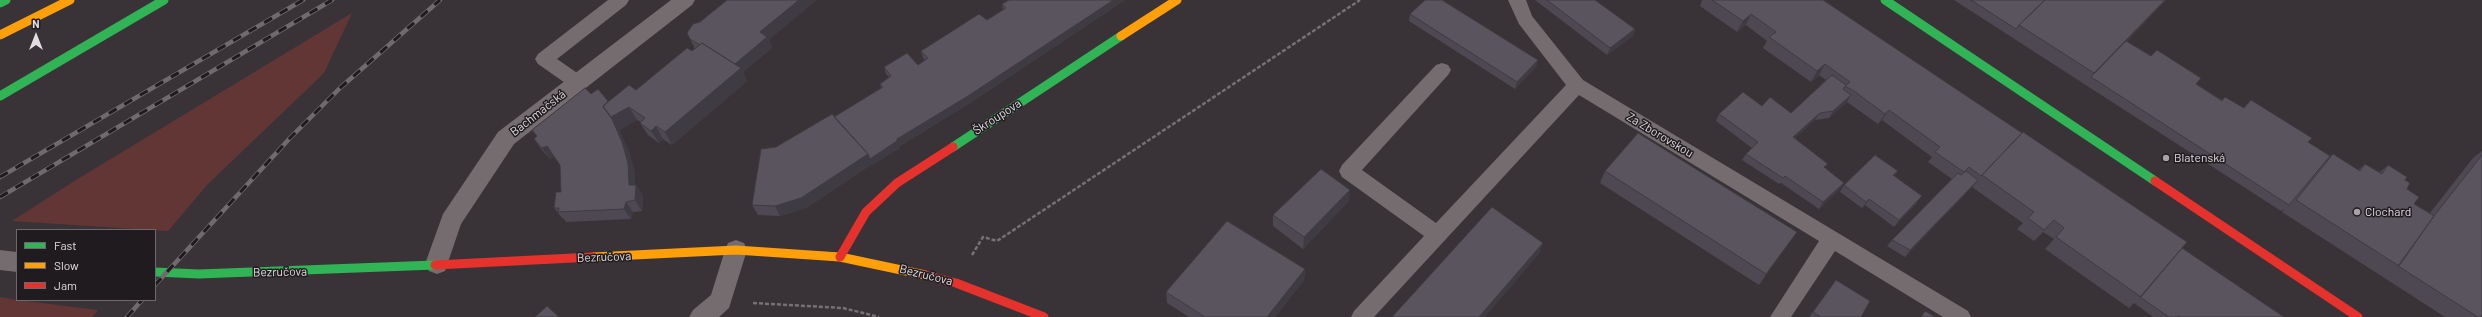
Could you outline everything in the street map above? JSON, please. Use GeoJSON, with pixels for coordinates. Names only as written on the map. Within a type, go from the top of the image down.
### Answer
{"type":"FeatureCollection","features":[{"type":"Feature","properties":{"kind":"main road"},"geometry":{"type":"LineString","coordinates":[[0,3],[6,0]]}},
{"type":"Feature","properties":{"kind":"main road"},"geometry":{"type":"LineString","coordinates":[[0,35],[70,0]]}},
{"type":"Feature","properties":{"kind":"main road"},"geometry":{"type":"LineString","coordinates":[[0,96],[164,0]]}},
{"type":"Feature","properties":{"kind":"main road","name":"Škroupova"},"geometry":{"type":"LineString","coordinates":[[840,256],[866,212],[897,182],[1177,0]]}},
{"type":"Feature","properties":{"kind":"main road"},"geometry":{"type":"LineString","coordinates":[[1885,0],[2358,317]]}},
{"type":"Feature","properties":{"kind":"main road","name":"Bezručova"},"geometry":{"type":"LineString","coordinates":[[156,272],[198,274],[310,272],[437,264],[736,250],[840,256],[956,283],[1044,317]]}},
{"type":"Feature","properties":{"kind":"street","name":"Bachmačská"},"geometry":{"type":"LineString","coordinates":[[437,264],[451,221],[506,138],[685,0]]}},
{"type":"Feature","properties":{"kind":"street"},"geometry":{"type":"LineString","coordinates":[[701,317],[721,301],[736,250]]}},
{"type":"Feature","properties":{"kind":"street"},"geometry":{"type":"LineString","coordinates":[[0,260],[16,262]]}},
{"type":"Feature","properties":{"kind":"lane"},"geometry":{"type":"LineString","coordinates":[[577,82],[544,60],[620,0]]}},
{"type":"Feature","properties":{"kind":"lane","name":"Za Zborovskou"},"geometry":{"type":"LineString","coordinates":[[1517,0],[1525,18],[1577,85],[1961,317]]}},
{"type":"Feature","properties":{"kind":"lane"},"geometry":{"type":"LineString","coordinates":[[1437,235],[1348,171],[1442,70]]}},
{"type":"Feature","properties":{"kind":"lane"},"geometry":{"type":"LineString","coordinates":[[1361,317],[1577,85]]}},
{"type":"Feature","properties":{"kind":"lane"},"geometry":{"type":"LineString","coordinates":[[1780,317],[1832,238]]}},
{"type":"Feature","properties":{"kind":"path"},"geometry":{"type":"LineString","coordinates":[[956,283],[983,237],[997,241],[1360,0]]}},
{"type":"Feature","properties":{"kind":"path"},"geometry":{"type":"LineString","coordinates":[[721,301],[843,308],[879,317]]}},
{"type":"Feature","properties":{"kind":"shaded area"},"geometry":{"type":"Polygon","coordinates":[[[352,13],[324,73],[208,184],[168,231],[156,230],[156,229],[12,221],[76,180],[352,13]]]}},
{"type":"Feature","properties":{"kind":"shaded area"},"geometry":{"type":"Polygon","coordinates":[[[0,297],[16,301],[98,310],[92,317],[0,317],[0,297]]]}},
{"type":"Feature","properties":{"kind":"building"},"geometry":{"type":"Polygon","coordinates":[[[727,0],[799,0],[760,32],[767,37],[735,64],[702,43],[700,45],[690,39],[687,33],[693,24],[700,22],[727,0]]]}},
{"type":"Feature","properties":{"kind":"building"},"geometry":{"type":"Polygon","coordinates":[[[1009,0],[1112,1],[968,96],[897,139],[897,141],[870,159],[868,154],[834,117],[883,87],[880,84],[891,76],[884,67],[907,53],[918,65],[928,58],[921,51],[979,14],[987,20],[1006,8],[1002,4],[1009,0]]]}},
{"type":"Feature","properties":{"kind":"building"},"geometry":{"type":"Polygon","coordinates":[[[1425,0],[1442,0],[1538,60],[1517,82],[1410,14],[1425,0]]]}},
{"type":"Feature","properties":{"kind":"building"},"geometry":{"type":"Polygon","coordinates":[[[1547,0],[1595,0],[1635,29],[1610,48],[1547,0]]]}},
{"type":"Feature","properties":{"kind":"building"},"geometry":{"type":"Polygon","coordinates":[[[1712,0],[1823,0],[2022,133],[1981,176],[1969,167],[1964,172],[1935,152],[1940,147],[1889,110],[1885,114],[1845,86],[1850,82],[1825,64],[1817,71],[1769,37],[1776,32],[1751,14],[1743,21],[1712,0]]]}},
{"type":"Feature","properties":{"kind":"building"},"geometry":{"type":"Polygon","coordinates":[[[1971,0],[2045,0],[2016,29],[1971,0]]]}},
{"type":"Feature","properties":{"kind":"building"},"geometry":{"type":"Polygon","coordinates":[[[2045,0],[2165,0],[2094,73],[2019,25],[2045,0]]]}},
{"type":"Feature","properties":{"kind":"building"},"geometry":{"type":"Polygon","coordinates":[[[2126,41],[2151,56],[2157,50],[2201,78],[2196,84],[2222,101],[2225,97],[2244,108],[2251,100],[2312,138],[2308,142],[2330,156],[2289,205],[2091,77],[2126,41]]]}},
{"type":"Feature","properties":{"kind":"building"},"geometry":{"type":"Polygon","coordinates":[[[702,43],[741,68],[665,132],[656,126],[651,131],[640,123],[645,118],[629,107],[611,117],[603,106],[629,85],[636,90],[687,48],[692,51],[702,43]]]}},
{"type":"Feature","properties":{"kind":"building"},"geometry":{"type":"Polygon","coordinates":[[[1832,75],[1846,85],[1843,89],[1851,95],[1833,111],[1820,113],[1793,137],[1828,164],[1824,167],[1844,183],[1823,202],[1785,176],[1783,178],[1746,154],[1758,142],[1719,114],[1743,92],[1762,106],[1770,97],[1791,113],[1832,75]]]}},
{"type":"Feature","properties":{"kind":"building"},"geometry":{"type":"Polygon","coordinates":[[[585,88],[591,94],[598,89],[608,101],[603,107],[612,119],[622,142],[628,163],[629,185],[636,185],[635,200],[626,202],[624,209],[558,212],[559,208],[554,208],[556,192],[561,192],[560,165],[547,146],[542,148],[534,139],[537,136],[532,130],[585,88]]]}},
{"type":"Feature","properties":{"kind":"building"},"geometry":{"type":"Polygon","coordinates":[[[832,114],[868,154],[801,198],[775,206],[752,205],[761,149],[776,147],[832,114]]]}},
{"type":"Feature","properties":{"kind":"building"},"geometry":{"type":"Polygon","coordinates":[[[2023,132],[2187,242],[2141,297],[2056,237],[2064,228],[2054,220],[2044,230],[2028,218],[2034,212],[1982,175],[2023,132]]]}},
{"type":"Feature","properties":{"kind":"building"},"geometry":{"type":"Polygon","coordinates":[[[1638,133],[1797,232],[1766,274],[1605,171],[1638,133]]]}},
{"type":"Feature","properties":{"kind":"building"},"geometry":{"type":"Polygon","coordinates":[[[2333,154],[2360,171],[2365,164],[2382,174],[2388,165],[2407,177],[2405,180],[2410,183],[2407,189],[2419,197],[2414,204],[2434,216],[2399,266],[2296,200],[2333,154]]]}},
{"type":"Feature","properties":{"kind":"building"},"geometry":{"type":"Polygon","coordinates":[[[1875,155],[1898,171],[1893,175],[1922,196],[1899,220],[1869,199],[1866,202],[1844,185],[1875,155]]]}},
{"type":"Feature","properties":{"kind":"building"},"geometry":{"type":"Polygon","coordinates":[[[2482,155],[2482,315],[2481,317],[2478,317],[2398,266],[2434,216],[2482,155]]]}},
{"type":"Feature","properties":{"kind":"building"},"geometry":{"type":"Polygon","coordinates":[[[1321,169],[1350,190],[1304,237],[1273,215],[1321,169]]]}},
{"type":"Feature","properties":{"kind":"building"},"geometry":{"type":"Polygon","coordinates":[[[1966,171],[1978,180],[1910,250],[1892,240],[1958,173],[1961,175],[1966,171]]]}},
{"type":"Feature","properties":{"kind":"building"},"geometry":{"type":"Polygon","coordinates":[[[1492,207],[1543,243],[1479,317],[1392,317],[1492,207]]]}},
{"type":"Feature","properties":{"kind":"building"},"geometry":{"type":"Polygon","coordinates":[[[1227,221],[1305,269],[1267,317],[1205,317],[1166,292],[1227,221]]]}},
{"type":"Feature","properties":{"kind":"building"},"geometry":{"type":"Polygon","coordinates":[[[2182,248],[2284,317],[2169,317],[2140,297],[2182,248]]]}},
{"type":"Feature","properties":{"kind":"building"},"geometry":{"type":"Polygon","coordinates":[[[1836,280],[1870,301],[1861,317],[1821,317],[1813,312],[1836,280]]]}},
{"type":"Feature","properties":{"kind":"building"},"geometry":{"type":"Polygon","coordinates":[[[547,306],[559,317],[535,317],[547,306]]]}},
{"type":"Feature","properties":{"kind":"building"},"geometry":{"type":"Polygon","coordinates":[[[1925,311],[1935,317],[1921,317],[1925,311]]]}},
{"type":"Feature","properties":{"kind":"railway"},"geometry":{"type":"LineString","coordinates":[[0,177],[303,0]]}},
{"type":"Feature","properties":{"kind":"railway"},"geometry":{"type":"LineString","coordinates":[[0,197],[332,0]]}},
{"type":"Feature","properties":{"kind":"railway"},"geometry":{"type":"LineString","coordinates":[[156,284],[290,138],[340,88],[440,0]]}},
{"type":"Feature","properties":{"kind":"railway"},"geometry":{"type":"LineString","coordinates":[[127,317],[141,301]]}},
{"type":"Feature","properties":{"kind":"traffic: fast"},"geometry":{"type":"LineString","coordinates":[[0,3],[6,0]]}},
{"type":"Feature","properties":{"kind":"traffic: fast"},"geometry":{"type":"LineString","coordinates":[[0,96],[164,0]]}},
{"type":"Feature","properties":{"kind":"traffic: fast"},"geometry":{"type":"LineString","coordinates":[[1885,0],[2155,181]]}},
{"type":"Feature","properties":{"kind":"traffic: fast"},"geometry":{"type":"LineString","coordinates":[[953,147],[1121,36]]}},
{"type":"Feature","properties":{"kind":"traffic: fast"},"geometry":{"type":"LineString","coordinates":[[156,272],[199,274],[435,265]]}},
{"type":"Feature","properties":{"kind":"traffic: slow"},"geometry":{"type":"LineString","coordinates":[[0,35],[70,0]]}},
{"type":"Feature","properties":{"kind":"traffic: slow"},"geometry":{"type":"LineString","coordinates":[[1121,36],[1177,0]]}},
{"type":"Feature","properties":{"kind":"traffic: slow"},"geometry":{"type":"LineString","coordinates":[[593,257],[736,250],[840,257],[925,275]]}},
{"type":"Feature","properties":{"kind":"traffic: jam"},"geometry":{"type":"LineString","coordinates":[[840,257],[866,212],[897,183],[953,147]]}},
{"type":"Feature","properties":{"kind":"traffic: jam"},"geometry":{"type":"LineString","coordinates":[[2155,181],[2358,317]]}},
{"type":"Feature","properties":{"kind":"traffic: jam"},"geometry":{"type":"LineString","coordinates":[[435,265],[593,257]]}},
{"type":"Feature","properties":{"kind":"traffic: jam"},"geometry":{"type":"LineString","coordinates":[[925,275],[956,283],[1044,317]]}},
{"type":"Feature","properties":{"kind":"place","name":"Blatenská"},"geometry":{"type":"Point","coordinates":[2166,158]}},
{"type":"Feature","properties":{"kind":"place","name":"Clochard"},"geometry":{"type":"Point","coordinates":[2357,212]}}]}
